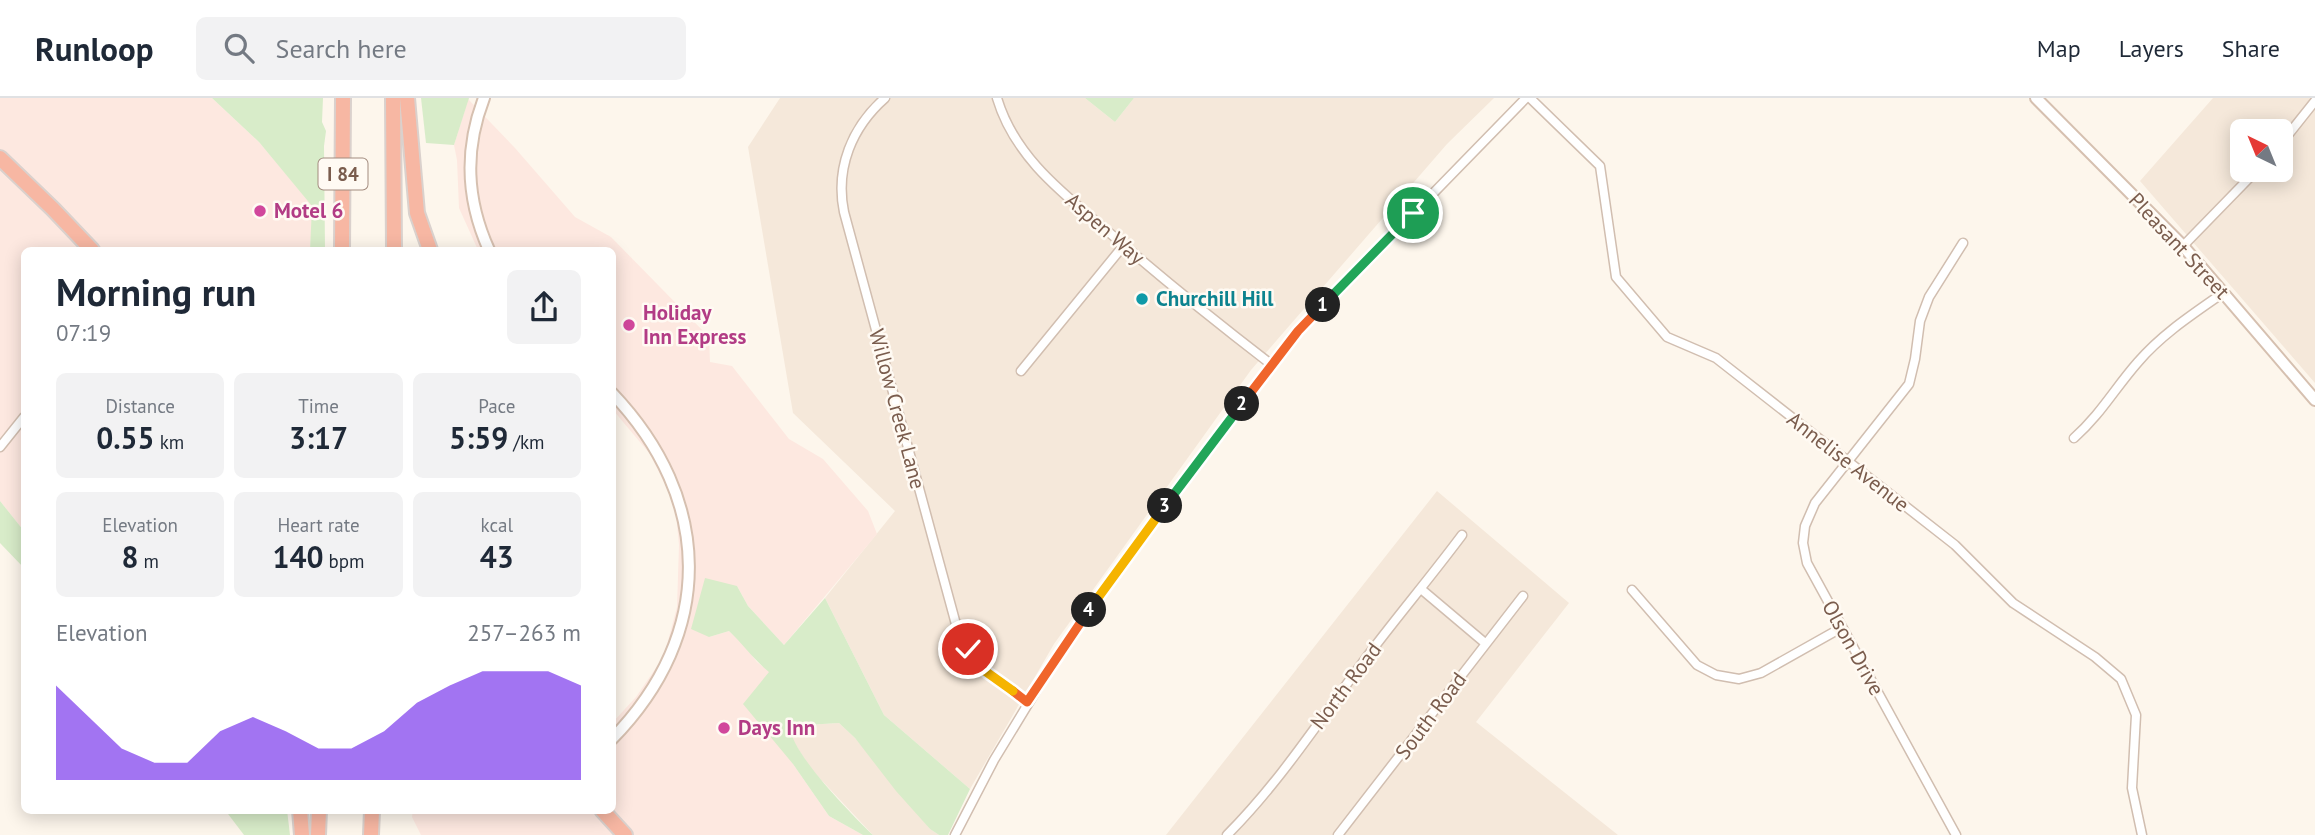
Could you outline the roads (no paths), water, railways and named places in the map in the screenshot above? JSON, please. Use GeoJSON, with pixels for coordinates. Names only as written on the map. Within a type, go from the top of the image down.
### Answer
{"type":"FeatureCollection","features":[{"type":"Feature","properties":{"kind":"highway","name":"I 84"},"geometry":{"type":"LineString","coordinates":[[342,247],[343,98]]}},
{"type":"Feature","properties":{"kind":"highway","name":"I 84"},"geometry":{"type":"LineString","coordinates":[[393,98],[394,247]]}},
{"type":"Feature","properties":{"kind":"highway"},"geometry":{"type":"LineString","coordinates":[[407,98],[417,213],[429,247]]}},
{"type":"Feature","properties":{"kind":"highway"},"geometry":{"type":"LineString","coordinates":[[0,158],[89,247]]}},
{"type":"Feature","properties":{"kind":"highway"},"geometry":{"type":"LineString","coordinates":[[300,814],[302,835]]}},
{"type":"Feature","properties":{"kind":"highway"},"geometry":{"type":"LineString","coordinates":[[318,835],[319,814]]}},
{"type":"Feature","properties":{"kind":"highway"},"geometry":{"type":"LineString","coordinates":[[371,835],[372,814]]}},
{"type":"Feature","properties":{"kind":"highway"},"geometry":{"type":"LineString","coordinates":[[606,814],[625,835]]}},
{"type":"Feature","properties":{"kind":"street"},"geometry":{"type":"LineString","coordinates":[[484,98],[470,148],[469,183],[476,219],[487,247]]}},
{"type":"Feature","properties":{"kind":"street","name":"Willow Creek Lane"},"geometry":{"type":"LineString","coordinates":[[885,98],[862,120],[848,148],[842,182],[844,212],[957,628],[982,668],[1027,702]]}},
{"type":"Feature","properties":{"kind":"street","name":"Aspen Way"},"geometry":{"type":"LineString","coordinates":[[997,98],[1011,132],[1035,167],[1177,292],[1272,365]]}},
{"type":"Feature","properties":{"kind":"street"},"geometry":{"type":"LineString","coordinates":[[955,835],[1027,702],[1121,565],[1298,331],[1528,98]]}},
{"type":"Feature","properties":{"kind":"street","name":"Annelise Avenue"},"geometry":{"type":"LineString","coordinates":[[1528,98],[1600,166],[1616,277],[1667,337],[1716,358],[1955,545],[2013,603],[2095,657],[2121,680],[2136,715],[2133,788],[2142,835]]}},
{"type":"Feature","properties":{"kind":"street","name":"Pleasant Street"},"geometry":{"type":"LineString","coordinates":[[2036,98],[2183,246],[2315,400]]}},
{"type":"Feature","properties":{"kind":"street"},"geometry":{"type":"LineString","coordinates":[[2293,129],[2315,101]]}},
{"type":"Feature","properties":{"kind":"street"},"geometry":{"type":"LineString","coordinates":[[2183,246],[2245,182]]}},
{"type":"Feature","properties":{"kind":"street","name":"Olson Drive"},"geometry":{"type":"LineString","coordinates":[[1956,835],[1841,628],[1807,563],[1803,543],[1805,526],[1815,503],[1909,384],[1920,321],[1929,297],[1962,243]]}},
{"type":"Feature","properties":{"kind":"street"},"geometry":{"type":"LineString","coordinates":[[1021,371],[1125,245]]}},
{"type":"Feature","properties":{"kind":"street"},"geometry":{"type":"LineString","coordinates":[[2074,438],[2095,419],[2138,362],[2178,324],[2223,293]]}},
{"type":"Feature","properties":{"kind":"street"},"geometry":{"type":"LineString","coordinates":[[616,397],[642,425],[672,478],[683,515],[689,573],[684,616],[671,656],[648,698],[616,734]]}},
{"type":"Feature","properties":{"kind":"street"},"geometry":{"type":"LineString","coordinates":[[0,447],[21,421]]}},
{"type":"Feature","properties":{"kind":"street","name":"North Road"},"geometry":{"type":"LineString","coordinates":[[1227,835],[1280,776],[1364,659],[1462,535]]}},
{"type":"Feature","properties":{"kind":"street"},"geometry":{"type":"LineString","coordinates":[[1421,589],[1485,643]]}},
{"type":"Feature","properties":{"kind":"street"},"geometry":{"type":"LineString","coordinates":[[1632,590],[1697,665],[1716,676],[1739,679],[1761,673],[1841,628]]}},
{"type":"Feature","properties":{"kind":"street","name":"South Road"},"geometry":{"type":"LineString","coordinates":[[1338,835],[1523,596]]}},
{"type":"Feature","properties":{"kind":"place","name":"Motel 6"},"geometry":{"type":"Point","coordinates":[260,211]}},
{"type":"Feature","properties":{"kind":"place","name":"Churchill Hill"},"geometry":{"type":"Point","coordinates":[1142,299]}},
{"type":"Feature","properties":{"kind":"place","name":"Holiday Inn Express"},"geometry":{"type":"Point","coordinates":[629,325]}},
{"type":"Feature","properties":{"kind":"place","name":"Days Inn"},"geometry":{"type":"Point","coordinates":[724,728]}}]}
